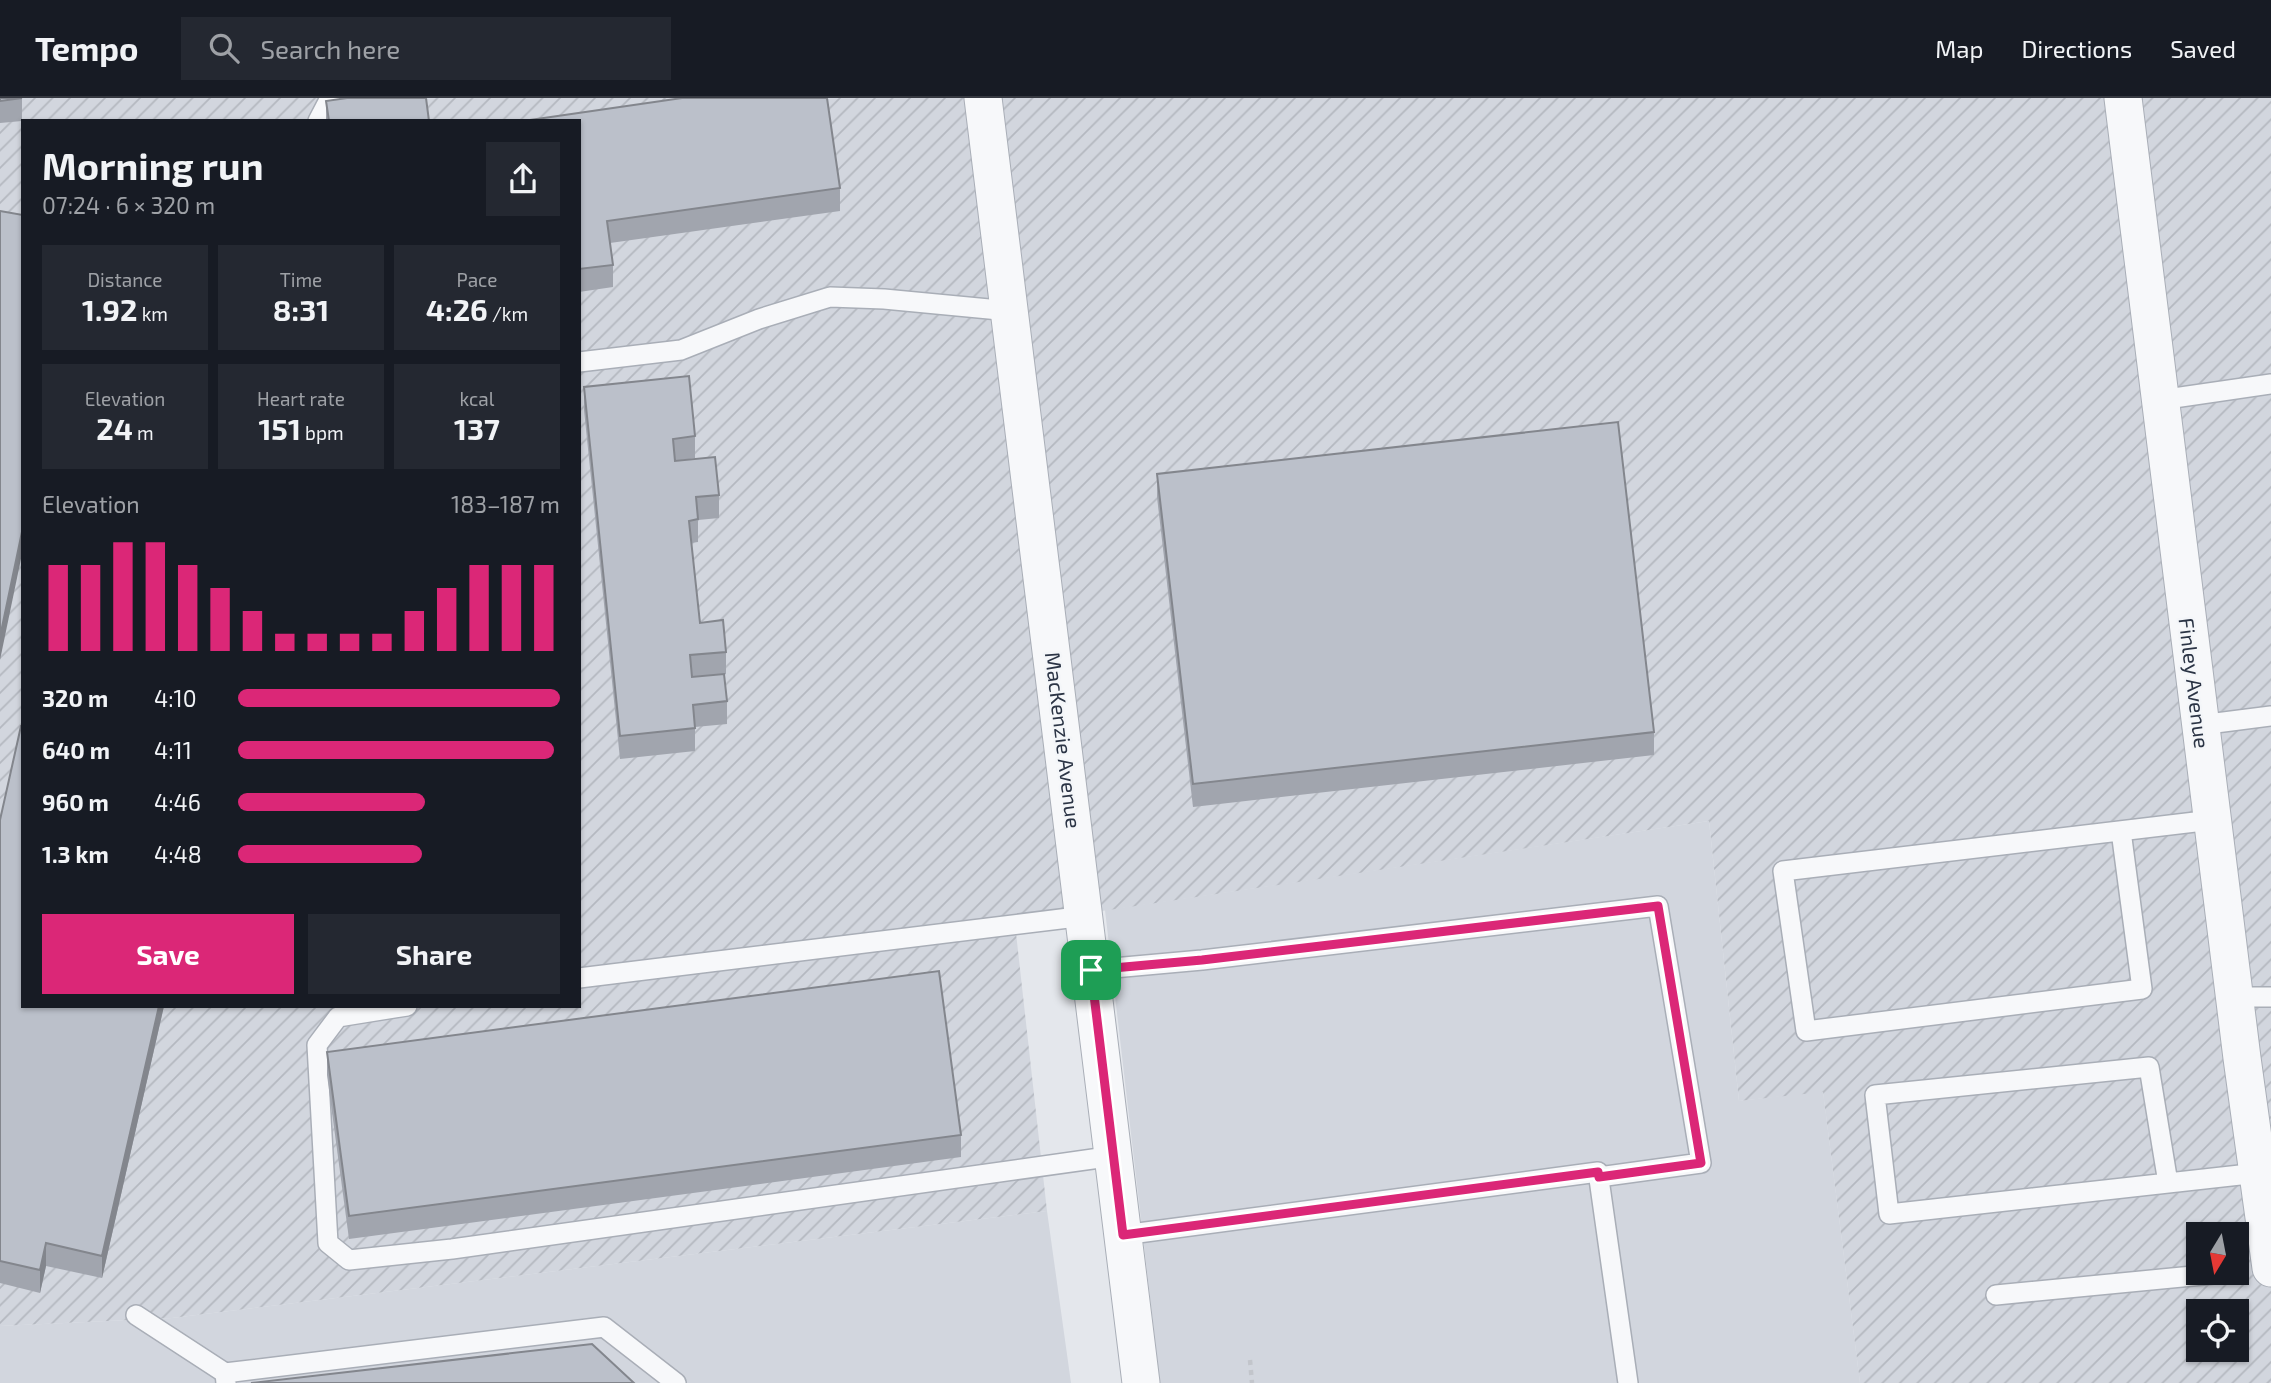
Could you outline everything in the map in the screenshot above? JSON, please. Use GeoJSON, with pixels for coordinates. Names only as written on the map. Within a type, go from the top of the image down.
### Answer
{"type":"FeatureCollection","features":[{"type":"Feature","properties":{"kind":"street","name":"MacKenzie Avenue"},"geometry":{"type":"LineString","coordinates":[[984,98],[1141,1383]]}},
{"type":"Feature","properties":{"kind":"street","name":"Finley Avenue"},"geometry":{"type":"LineString","coordinates":[[2123,98],[2234,997],[2271,1268]]}},
{"type":"Feature","properties":{"kind":"lane"},"geometry":{"type":"LineString","coordinates":[[319,119],[330,98]]}},
{"type":"Feature","properties":{"kind":"lane"},"geometry":{"type":"LineString","coordinates":[[581,362],[681,350],[759,319],[830,297],[884,299],[1010,311]]}},
{"type":"Feature","properties":{"kind":"lane"},"geometry":{"type":"LineString","coordinates":[[2160,400],[2271,384]]}},
{"type":"Feature","properties":{"kind":"lane"},"geometry":{"type":"LineString","coordinates":[[2200,724],[2271,716]]}},
{"type":"Feature","properties":{"kind":"lane"},"geometry":{"type":"LineString","coordinates":[[2121,831],[2142,989],[1806,1031],[1783,871],[2212,820]]}},
{"type":"Feature","properties":{"kind":"lane"},"geometry":{"type":"LineString","coordinates":[[1091,970],[1202,960],[1658,906],[1701,1163],[1599,1177]]}},
{"type":"Feature","properties":{"kind":"lane"},"geometry":{"type":"LineString","coordinates":[[581,978],[1085,916]]}},
{"type":"Feature","properties":{"kind":"lane"},"geometry":{"type":"LineString","coordinates":[[2234,997],[2271,997]]}},
{"type":"Feature","properties":{"kind":"lane"},"geometry":{"type":"LineString","coordinates":[[394,1008],[338,1017],[317,1045],[328,1243],[349,1260],[452,1249],[1114,1156]]}},
{"type":"Feature","properties":{"kind":"lane"},"geometry":{"type":"LineString","coordinates":[[2168,1183],[2149,1068],[1875,1096],[1889,1214],[2168,1183],[2258,1173]]}},
{"type":"Feature","properties":{"kind":"lane"},"geometry":{"type":"LineString","coordinates":[[1123,1235],[1598,1172],[1628,1383]]}},
{"type":"Feature","properties":{"kind":"lane"},"geometry":{"type":"LineString","coordinates":[[2249,1270],[2271,1268]]}},
{"type":"Feature","properties":{"kind":"lane"},"geometry":{"type":"LineString","coordinates":[[1996,1295],[2186,1277]]}},
{"type":"Feature","properties":{"kind":"lane"},"geometry":{"type":"LineString","coordinates":[[136,1315],[225,1378],[604,1328],[676,1383]]}},
{"type":"Feature","properties":{"kind":"path"},"geometry":{"type":"LineString","coordinates":[[1250,1360],[1252,1383]]}},
{"type":"Feature","properties":{"kind":"shaded area"},"geometry":{"type":"Polygon","coordinates":[[[0,98],[2271,98],[2271,1383],[1860,1383],[1823,1092],[1739,1101],[1709,821],[1015,924],[1047,1211],[172,1318],[0,1326],[0,98]]]}},
{"type":"Feature","properties":{"kind":"shaded area"},"geometry":{"type":"Polygon","coordinates":[[[1709,821],[1739,1101],[1823,1091],[1860,1383],[1160,1383],[1105,910],[1709,821]]]}},
{"type":"Feature","properties":{"kind":"shaded area"},"geometry":{"type":"Polygon","coordinates":[[[1047,1211],[1071,1383],[0,1383],[0,1326],[172,1318],[1047,1211]]]}},
{"type":"Feature","properties":{"kind":"building"},"geometry":{"type":"Polygon","coordinates":[[[0,98],[22,98],[0,101],[0,98]]]}},
{"type":"Feature","properties":{"kind":"building"},"geometry":{"type":"Polygon","coordinates":[[[347,98],[426,98],[429,119],[329,119],[326,101],[347,98]]]}},
{"type":"Feature","properties":{"kind":"building"},"geometry":{"type":"Polygon","coordinates":[[[682,98],[827,98],[840,188],[607,221],[613,265],[581,269],[581,119],[537,119],[682,98]]]}},
{"type":"Feature","properties":{"kind":"building"},"geometry":{"type":"Polygon","coordinates":[[[0,211],[21,215],[21,537],[0,637],[0,211]]]}},
{"type":"Feature","properties":{"kind":"building"},"geometry":{"type":"Polygon","coordinates":[[[689,376],[695,436],[673,439],[675,461],[715,457],[719,495],[696,497],[698,519],[689,521],[700,623],[723,620],[726,652],[690,655],[692,677],[724,674],[727,701],[693,705],[695,728],[620,736],[584,387],[689,376]]]}},
{"type":"Feature","properties":{"kind":"building"},"geometry":{"type":"Polygon","coordinates":[[[1618,422],[1654,732],[1193,784],[1157,474],[1618,422]]]}},
{"type":"Feature","properties":{"kind":"building"},"geometry":{"type":"Polygon","coordinates":[[[21,726],[21,1008],[159,1008],[102,1256],[46,1243],[40,1270],[0,1261],[0,820],[21,726]]]}},
{"type":"Feature","properties":{"kind":"building"},"geometry":{"type":"Polygon","coordinates":[[[939,971],[961,1135],[349,1216],[327,1052],[939,971]]]}},
{"type":"Feature","properties":{"kind":"building"},"geometry":{"type":"Polygon","coordinates":[[[592,1344],[634,1383],[251,1383],[592,1344]]]}},
{"type":"Feature","properties":{"kind":"route"},"geometry":{"type":"LineString","coordinates":[[1658,906],[1701,1163],[1599,1177],[1598,1172],[1123,1235],[1091,970],[1202,960],[1658,906]]}}]}
